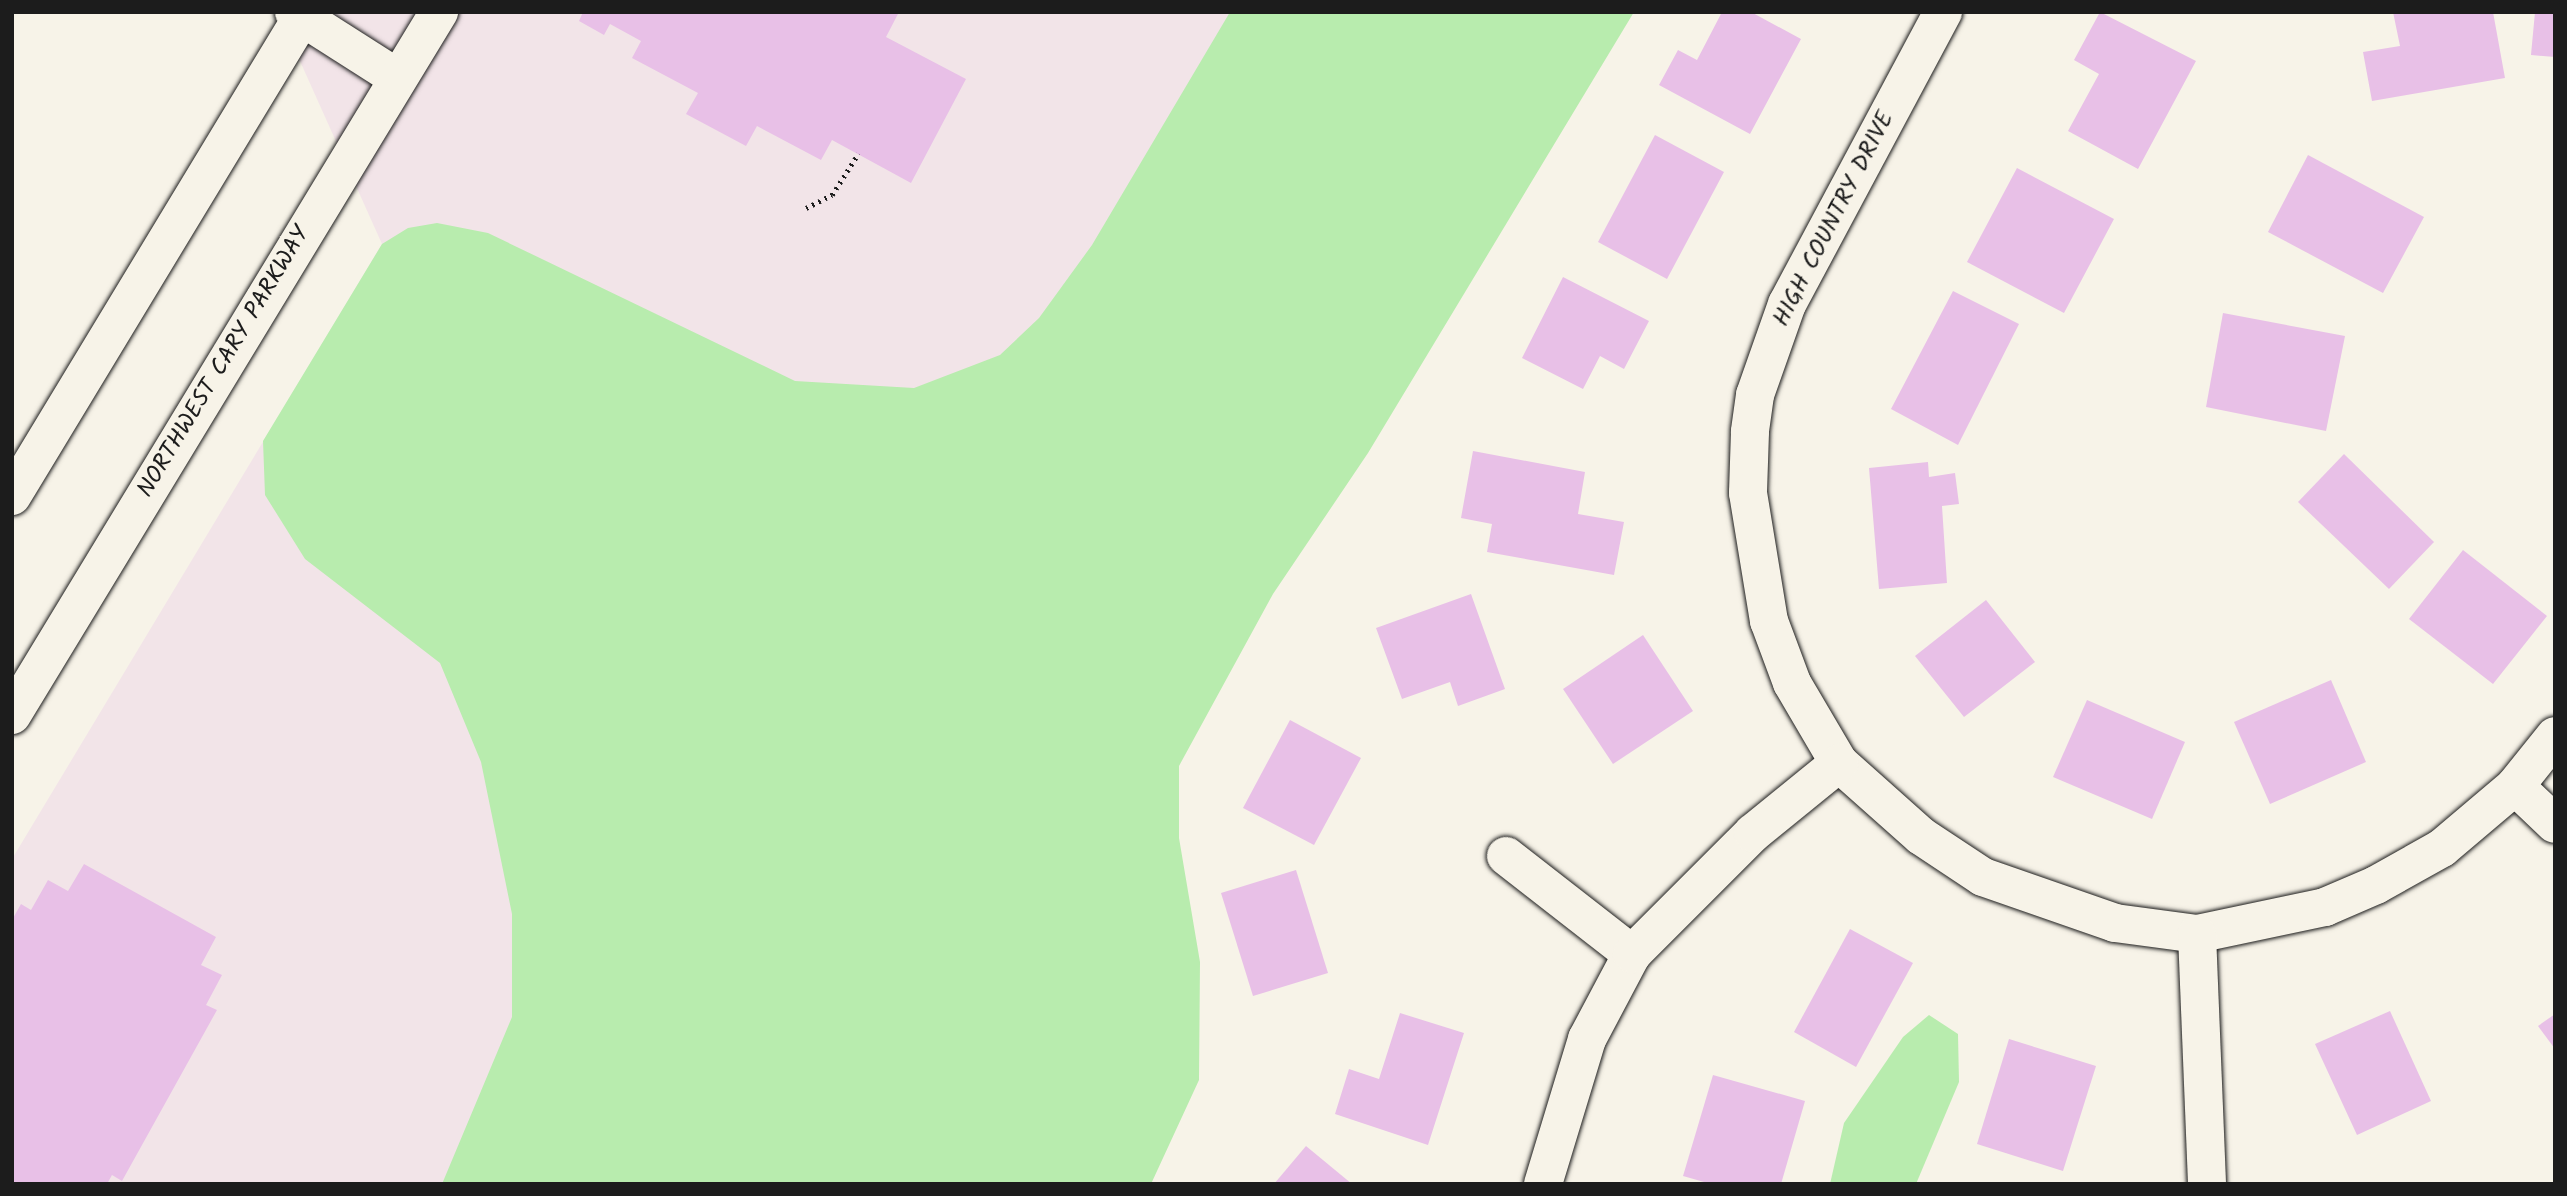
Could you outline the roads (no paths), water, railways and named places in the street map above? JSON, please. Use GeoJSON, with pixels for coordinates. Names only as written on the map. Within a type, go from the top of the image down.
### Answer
{"type":"FeatureCollection","features":[{"type":"Feature","properties":{"kind":"street","name":"NORTHWEST CARY PARKWAY"},"geometry":{"type":"LineString","coordinates":[[12,715],[396,77],[439,12]]}},
{"type":"Feature","properties":{"kind":"street","name":"HIGH COUNTRY DRIVE"},"geometry":{"type":"LineString","coordinates":[[1943,12],[1787,304],[1752,419],[1748,493],[1769,621],[1792,683],[1839,763],[1920,836],[1983,877],[2115,923],[2197,934],[2325,907],[2376,885],[2442,848],[2515,786],[2555,736]]}},
{"type":"Feature","properties":{"kind":"street"},"geometry":{"type":"LineString","coordinates":[[12,496],[300,14],[396,77]]}},
{"type":"Feature","properties":{"kind":"street"},"geometry":{"type":"LineString","coordinates":[[1543,1184],[1587,1040],[1632,954],[1689,892],[1839,763]]}},
{"type":"Feature","properties":{"kind":"street"},"geometry":{"type":"LineString","coordinates":[[2515,786],[2555,824]]}},
{"type":"Feature","properties":{"kind":"street"},"geometry":{"type":"LineString","coordinates":[[1506,856],[1632,954]]}},
{"type":"Feature","properties":{"kind":"street"},"geometry":{"type":"LineString","coordinates":[[2197,934],[2207,1184]]}}]}
